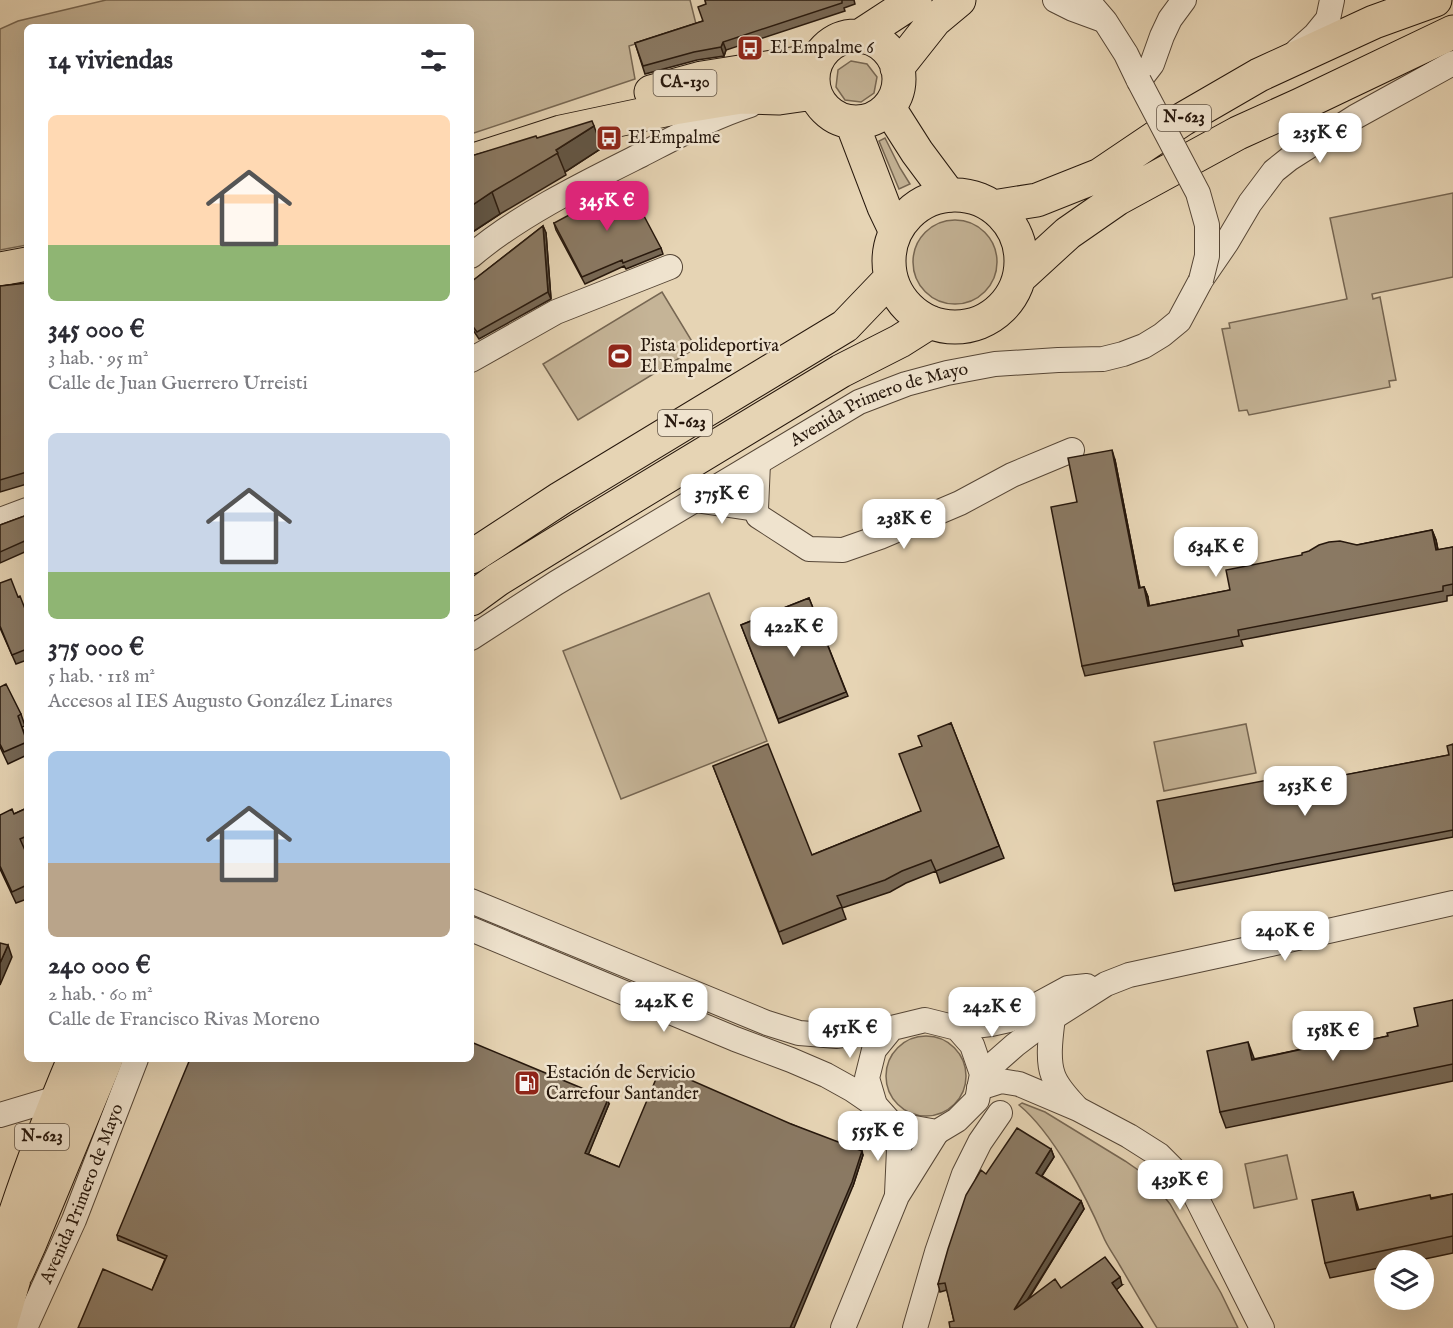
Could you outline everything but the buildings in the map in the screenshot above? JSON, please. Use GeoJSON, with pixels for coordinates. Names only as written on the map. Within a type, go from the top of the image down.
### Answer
{"type":"FeatureCollection","features":[{"type":"Feature","properties":{"kind":"main road","name":"N-623"},"geometry":{"type":"LineString","coordinates":[[993,207],[1036,200],[1100,175],[1183,119],[1258,75],[1379,11],[1427,2]]}},
{"type":"Feature","properties":{"kind":"main road"},"geometry":{"type":"LineString","coordinates":[[860,36],[876,41],[890,53],[897,68],[898,89],[889,108],[872,120],[852,123],[836,118],[823,108],[814,93],[812,76],[817,60],[828,46],[843,38],[860,36],[936,7]]}},
{"type":"Feature","properties":{"kind":"main road"},"geometry":{"type":"LineString","coordinates":[[897,68],[936,7]]}},
{"type":"Feature","properties":{"kind":"main road","name":"N-623"},"geometry":{"type":"LineString","coordinates":[[1021,276],[1068,233],[1117,199],[1238,133],[1453,32]]}},
{"type":"Feature","properties":{"kind":"main road","name":"CA-130"},"geometry":{"type":"LineString","coordinates":[[561,132],[698,116],[779,82],[817,60]]}},
{"type":"Feature","properties":{"kind":"main road","name":"CA-130"},"geometry":{"type":"LineString","coordinates":[[474,160],[561,132],[651,92],[702,78],[779,82],[814,93]]}},
{"type":"Feature","properties":{"kind":"main road"},"geometry":{"type":"LineString","coordinates":[[852,123],[895,230],[906,217],[921,206],[933,199],[949,195],[917,152],[889,108]]}},
{"type":"Feature","properties":{"kind":"main road","name":"N-623"},"geometry":{"type":"LineString","coordinates":[[895,230],[889,250],[888,265],[890,279],[905,304],[930,322],[962,327],[978,324],[995,316],[1007,305],[1016,291],[1021,276],[1020,246],[1010,226],[993,207],[980,201],[949,195]]}},
{"type":"Feature","properties":{"kind":"main road"},"geometry":{"type":"LineString","coordinates":[[0,269],[24,265]]}},
{"type":"Feature","properties":{"kind":"main road","name":"N-623"},"geometry":{"type":"LineString","coordinates":[[474,555],[561,498],[845,326],[890,279]]}},
{"type":"Feature","properties":{"kind":"main road","name":"Avenida Primero de Mayo"},"geometry":{"type":"LineString","coordinates":[[474,597],[583,527],[831,377],[900,341],[930,322]]}},
{"type":"Feature","properties":{"kind":"main road","name":"Avenida Primero de Mayo"},"geometry":{"type":"LineString","coordinates":[[0,1299],[7,1249],[36,1151],[73,1062]]}},
{"type":"Feature","properties":{"kind":"main road","name":"Avenida Primero de Mayo"},"geometry":{"type":"LineString","coordinates":[[7,1249],[30,1243],[105,1062]]}},
{"type":"Feature","properties":{"kind":"main road"},"geometry":{"type":"LineString","coordinates":[[0,1327],[7,1249]]}},
{"type":"Feature","properties":{"kind":"street"},"geometry":{"type":"LineString","coordinates":[[936,7],[967,0]]}},
{"type":"Feature","properties":{"kind":"street"},"geometry":{"type":"LineString","coordinates":[[1055,0],[1073,9],[1105,11]]}},
{"type":"Feature","properties":{"kind":"street","name":"Avenida Primero de Mayo"},"geometry":{"type":"LineString","coordinates":[[1087,0],[1105,11],[1198,194],[1207,225],[1207,256],[1201,280]]}},
{"type":"Feature","properties":{"kind":"street"},"geometry":{"type":"LineString","coordinates":[[1139,81],[1152,64],[1170,19],[1184,0]]}},
{"type":"Feature","properties":{"kind":"street"},"geometry":{"type":"LineString","coordinates":[[1258,75],[1295,53],[1315,35],[1328,20],[1332,0]]}},
{"type":"Feature","properties":{"kind":"street"},"geometry":{"type":"LineString","coordinates":[[1427,2],[1439,20],[1453,32]]}},
{"type":"Feature","properties":{"kind":"street","name":"Avenida Primero de Mayo"},"geometry":{"type":"LineString","coordinates":[[474,636],[556,584],[859,402],[898,387],[947,373],[995,364],[1103,359],[1144,346],[1179,321],[1201,280],[1250,203],[1274,171],[1355,117],[1453,63]]}},
{"type":"Feature","properties":{"kind":"street"},"geometry":{"type":"LineString","coordinates":[[474,253],[488,241],[552,201],[698,116]]}},
{"type":"Feature","properties":{"kind":"street"},"geometry":{"type":"LineString","coordinates":[[474,358],[555,312],[670,267]]}},
{"type":"Feature","properties":{"kind":"street"},"geometry":{"type":"LineString","coordinates":[[758,463],[756,509],[758,516],[809,549],[843,550],[960,503],[1011,475],[1072,450]]}},
{"type":"Feature","properties":{"kind":"street"},"geometry":{"type":"LineString","coordinates":[[695,500],[756,509]]}},
{"type":"Feature","properties":{"kind":"street"},"geometry":{"type":"LineString","coordinates":[[0,520],[24,511]]}},
{"type":"Feature","properties":{"kind":"street"},"geometry":{"type":"LineString","coordinates":[[474,902],[767,1023],[799,1033],[837,1036],[892,1028],[925,1020],[957,1028],[991,1024],[1009,1020],[1068,988],[1106,984]]}},
{"type":"Feature","properties":{"kind":"street"},"geometry":{"type":"LineString","coordinates":[[981,1081],[1015,1045],[1029,1034],[1106,984],[1129,975],[1453,903]]}},
{"type":"Feature","properties":{"kind":"street"},"geometry":{"type":"LineString","coordinates":[[474,930],[800,1064],[853,1090],[875,1105],[892,1124],[899,1149],[897,1196]]}},
{"type":"Feature","properties":{"kind":"street"},"geometry":{"type":"LineString","coordinates":[[1053,1017],[1050,1044],[1053,1075],[1067,1098],[1078,1108]]}},
{"type":"Feature","properties":{"kind":"street"},"geometry":{"type":"LineString","coordinates":[[1009,1020],[1029,1034],[1050,1057]]}},
{"type":"Feature","properties":{"kind":"street"},"geometry":{"type":"LineString","coordinates":[[875,1105],[867,1078],[874,1050],[892,1028]]}},
{"type":"Feature","properties":{"kind":"street"},"geometry":{"type":"LineString","coordinates":[[843,1328],[897,1196],[937,1132],[957,1120],[977,1100],[981,1081],[972,1046],[957,1028]]}},
{"type":"Feature","properties":{"kind":"street","name":"Avenida Primero de Mayo"},"geometry":{"type":"LineString","coordinates":[[25,1328],[74,1220],[135,1062]]}},
{"type":"Feature","properties":{"kind":"street"},"geometry":{"type":"LineString","coordinates":[[981,1081],[1019,1084],[1078,1108],[1159,1155],[1196,1195],[1262,1328]]}},
{"type":"Feature","properties":{"kind":"street"},"geometry":{"type":"LineString","coordinates":[[0,1115],[57,1098]]}},
{"type":"Feature","properties":{"kind":"street"},"geometry":{"type":"LineString","coordinates":[[915,1328],[937,1252],[964,1174],[980,1142],[1000,1113]]}},
{"type":"Feature","properties":{"kind":"street"},"geometry":{"type":"LineString","coordinates":[[892,1124],[937,1132]]}},
{"type":"Feature","properties":{"kind":"shaded area"},"geometry":{"type":"Polygon","coordinates":[[[106,0],[690,0],[696,24],[629,46],[635,79],[474,133],[474,24],[24,24],[24,246],[0,250],[0,29],[18,21],[106,0]]]}},
{"type":"Feature","properties":{"kind":"shaded area"},"geometry":{"type":"Polygon","coordinates":[[[851,61],[867,64],[877,77],[874,93],[861,102],[845,100],[836,87],[838,70],[851,61]]]}},
{"type":"Feature","properties":{"kind":"shaded area"},"geometry":{"type":"Polygon","coordinates":[[[885,138],[910,184],[899,189],[879,141],[885,138]]]}},
{"type":"Feature","properties":{"kind":"shaded area"},"geometry":{"type":"Polygon","coordinates":[[[1453,193],[1453,277],[1372,294],[1373,299],[1380,297],[1396,380],[1389,381],[1390,387],[1249,415],[1247,410],[1239,411],[1222,329],[1230,328],[1229,323],[1347,299],[1330,218],[1453,193]]]}},
{"type":"Feature","properties":{"kind":"shaded area"},"geometry":{"type":"Polygon","coordinates":[[[955,220],[971,223],[985,232],[994,246],[997,262],[994,278],[985,292],[971,301],[955,304],[939,301],[925,292],[916,278],[913,262],[916,246],[925,232],[939,223],[955,220]]]}},
{"type":"Feature","properties":{"kind":"shaded area","name":"Pista polideportiva El Empalme"},"geometry":{"type":"Polygon","coordinates":[[[662,292],[696,348],[578,420],[543,364],[662,292]]]}},
{"type":"Feature","properties":{"kind":"shaded area"},"geometry":{"type":"Polygon","coordinates":[[[709,593],[767,741],[621,799],[563,651],[709,593]]]}},
{"type":"Feature","properties":{"kind":"shaded area"},"geometry":{"type":"Polygon","coordinates":[[[1246,724],[1256,773],[1164,791],[1154,742],[1246,724]]]}},
{"type":"Feature","properties":{"kind":"shaded area"},"geometry":{"type":"Polygon","coordinates":[[[926,1036],[941,1039],[954,1048],[963,1061],[966,1076],[963,1091],[954,1104],[941,1113],[926,1116],[911,1113],[898,1104],[889,1091],[886,1076],[889,1061],[898,1048],[911,1039],[926,1036]]]}},
{"type":"Feature","properties":{"kind":"shaded area"},"geometry":{"type":"Polygon","coordinates":[[[1022,1103],[1045,1112],[1125,1161],[1154,1184],[1170,1204],[1221,1293],[1238,1328],[1157,1328],[1106,1243],[1067,1166],[1044,1132],[1019,1105],[1022,1103]]]}},
{"type":"Feature","properties":{"kind":"shaded area"},"geometry":{"type":"Polygon","coordinates":[[[1287,1155],[1297,1199],[1254,1208],[1245,1164],[1287,1155]]]}},
{"type":"Feature","properties":{"kind":"place","name":"El Empalme 6"},"geometry":{"type":"Point","coordinates":[750,48]}},
{"type":"Feature","properties":{"kind":"place","name":"El Empalme"},"geometry":{"type":"Point","coordinates":[609,138]}},
{"type":"Feature","properties":{"kind":"place","name":"Pista polideportiva El Empalme"},"geometry":{"type":"Point","coordinates":[620,356]}},
{"type":"Feature","properties":{"kind":"place","name":"Estación de Servicio Carrefour Santander"},"geometry":{"type":"Point","coordinates":[527,1083]}}]}
